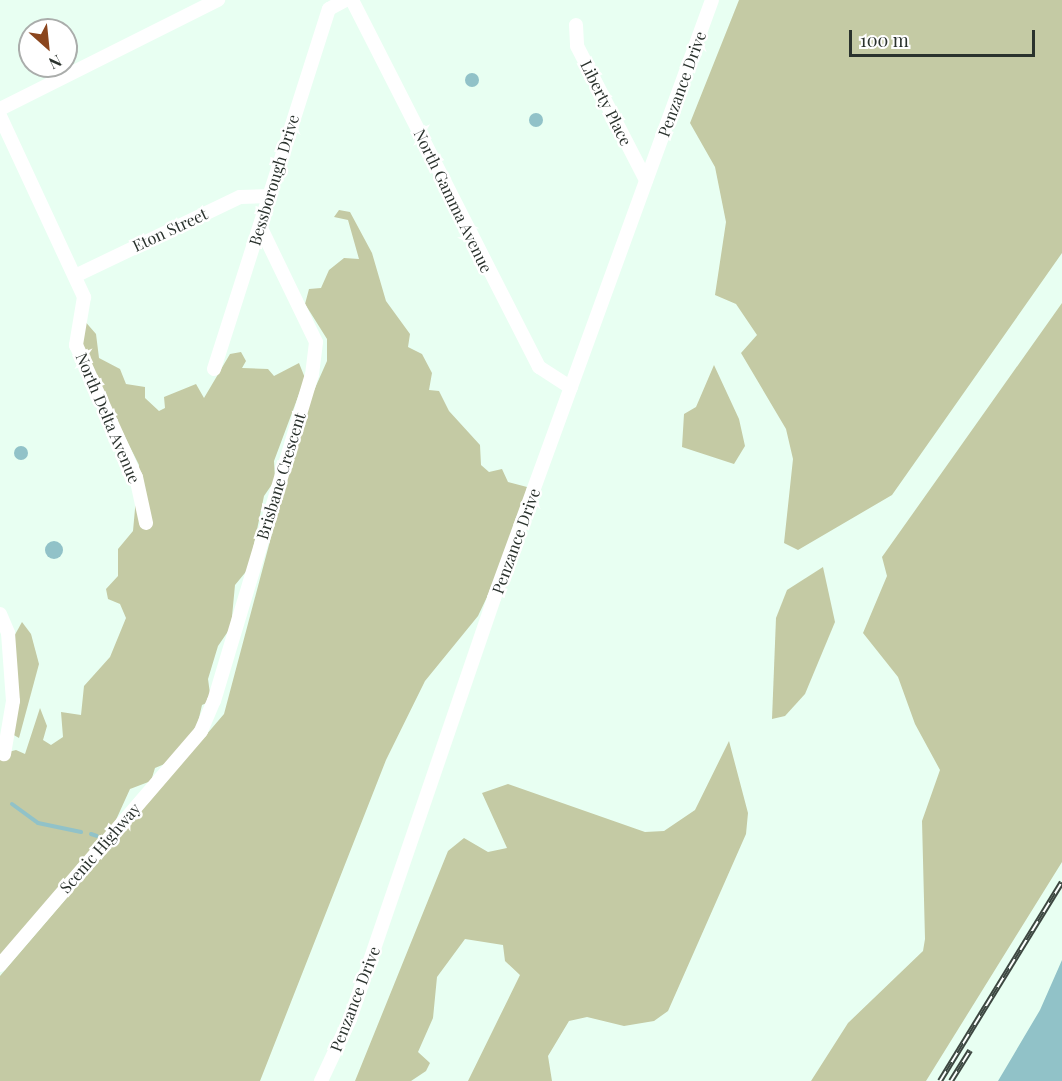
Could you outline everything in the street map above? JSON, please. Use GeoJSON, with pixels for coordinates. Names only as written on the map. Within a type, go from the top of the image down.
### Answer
{"type":"FeatureCollection","features":[{"type":"Feature","properties":{"kind":"street"},"geometry":{"type":"LineString","coordinates":[[0,109],[218,0]]}},
{"type":"Feature","properties":{"kind":"street","name":"Bessborough Drive"},"geometry":{"type":"LineString","coordinates":[[214,369],[329,9],[345,0]]}},
{"type":"Feature","properties":{"kind":"street","name":"North Gamma Avenue"},"geometry":{"type":"LineString","coordinates":[[352,0],[539,367],[571,388]]}},
{"type":"Feature","properties":{"kind":"street","name":"Penzance Drive"},"geometry":{"type":"LineString","coordinates":[[321,1081],[350,1019],[571,388],[712,0]]}},
{"type":"Feature","properties":{"kind":"street","name":"Liberty Place"},"geometry":{"type":"LineString","coordinates":[[576,25],[577,46],[646,180]]}},
{"type":"Feature","properties":{"kind":"street","name":"North Delta Avenue"},"geometry":{"type":"LineString","coordinates":[[0,116],[84,297],[76,345],[136,477],[146,523]]}},
{"type":"Feature","properties":{"kind":"street","name":"Eton Street"},"geometry":{"type":"LineString","coordinates":[[75,276],[240,197],[269,196]]}},
{"type":"Feature","properties":{"kind":"street","name":"Brisbane Crescent"},"geometry":{"type":"LineString","coordinates":[[201,731],[312,375],[316,342],[260,226]]}},
{"type":"Feature","properties":{"kind":"street"},"geometry":{"type":"LineString","coordinates":[[0,614],[8,633],[13,701],[4,754]]}},
{"type":"Feature","properties":{"kind":"street","name":"Scenic Highway"},"geometry":{"type":"LineString","coordinates":[[0,965],[201,731]]}},
{"type":"Feature","properties":{"kind":"green space"},"geometry":{"type":"Polygon","coordinates":[[[739,0],[1062,0],[1062,253],[892,495],[798,550],[784,543],[793,459],[786,429],[741,353],[757,335],[736,304],[715,295],[726,222],[715,167],[690,123],[739,0]]]}},
{"type":"Feature","properties":{"kind":"green space"},"geometry":{"type":"Polygon","coordinates":[[[339,210],[350,212],[372,253],[386,301],[410,334],[408,347],[422,354],[432,373],[429,390],[439,391],[449,411],[480,445],[481,465],[489,472],[502,469],[508,482],[527,487],[514,540],[478,616],[425,681],[386,760],[260,1081],[0,1081],[0,976],[224,714],[304,413],[327,361],[327,339],[305,304],[309,289],[321,288],[329,270],[344,258],[359,259],[348,220],[334,217],[339,210]]]}},
{"type":"Feature","properties":{"kind":"green space"},"geometry":{"type":"Polygon","coordinates":[[[1062,303],[1062,862],[926,1081],[811,1081],[848,1023],[923,951],[925,939],[922,821],[940,770],[915,724],[898,677],[863,633],[887,576],[882,557],[1062,303]]]}},
{"type":"Feature","properties":{"kind":"green space"},"geometry":{"type":"Polygon","coordinates":[[[83,319],[96,334],[99,358],[120,369],[126,384],[145,387],[145,398],[159,411],[165,408],[164,397],[196,384],[204,398],[230,354],[241,352],[246,361],[242,368],[268,369],[274,376],[299,363],[305,378],[274,461],[275,480],[264,496],[249,568],[235,585],[231,627],[218,646],[208,679],[211,701],[202,705],[196,731],[167,763],[155,768],[151,781],[130,789],[115,822],[0,956],[0,754],[16,750],[25,754],[40,708],[47,726],[43,740],[51,745],[63,737],[61,712],[81,715],[84,686],[110,657],[126,618],[120,604],[108,599],[106,589],[118,576],[118,549],[133,531],[139,465],[79,345],[83,319]]]}},
{"type":"Feature","properties":{"kind":"green space"},"geometry":{"type":"Polygon","coordinates":[[[714,365],[739,419],[745,446],[734,464],[682,447],[684,414],[696,407],[714,365]]]}},
{"type":"Feature","properties":{"kind":"green space"},"geometry":{"type":"Polygon","coordinates":[[[823,567],[835,622],[805,694],[785,716],[772,719],[776,618],[787,590],[823,567]]]}},
{"type":"Feature","properties":{"kind":"green space"},"geometry":{"type":"Polygon","coordinates":[[[22,622],[31,634],[39,664],[19,738],[12,734],[12,640],[22,622]]]}},
{"type":"Feature","properties":{"kind":"green space"},"geometry":{"type":"Polygon","coordinates":[[[729,741],[748,813],[746,834],[668,1011],[654,1021],[624,1026],[587,1017],[569,1021],[548,1056],[552,1081],[468,1081],[520,975],[505,961],[503,945],[465,939],[437,977],[433,1018],[418,1052],[430,1063],[426,1071],[411,1081],[355,1081],[448,851],[464,838],[488,852],[507,848],[482,793],[508,784],[645,832],[664,831],[695,810],[729,741]]]}},
{"type":"Feature","properties":{"kind":"water"},"geometry":{"type":"Polygon","coordinates":[[[469,73],[475,73],[479,80],[475,87],[469,87],[465,83],[465,77],[469,73]]]}},
{"type":"Feature","properties":{"kind":"water"},"geometry":{"type":"Polygon","coordinates":[[[533,113],[539,113],[543,120],[539,127],[533,127],[529,123],[529,117],[533,113]]]}},
{"type":"Feature","properties":{"kind":"water"},"geometry":{"type":"Polygon","coordinates":[[[18,446],[24,446],[28,453],[24,460],[18,460],[14,456],[14,450],[18,446]]]}},
{"type":"Feature","properties":{"kind":"water"},"geometry":{"type":"Polygon","coordinates":[[[54,541],[60,544],[63,550],[60,556],[54,559],[48,556],[45,550],[48,544],[54,541]]]}},
{"type":"Feature","properties":{"kind":"water"},"geometry":{"type":"Polygon","coordinates":[[[1062,960],[1062,1081],[998,1081],[1040,1010],[1062,960]]]}},
{"type":"Feature","properties":{"kind":"waterway"},"geometry":{"type":"LineString","coordinates":[[12,804],[38,823],[81,832]]}},
{"type":"Feature","properties":{"kind":"waterway"},"geometry":{"type":"LineString","coordinates":[[91,834],[97,836]]}},
{"type":"Feature","properties":{"kind":"railway"},"geometry":{"type":"LineString","coordinates":[[940,1081],[1062,882]]}},
{"type":"Feature","properties":{"kind":"railway"},"geometry":{"type":"LineString","coordinates":[[951,1081],[970,1050]]}}]}
